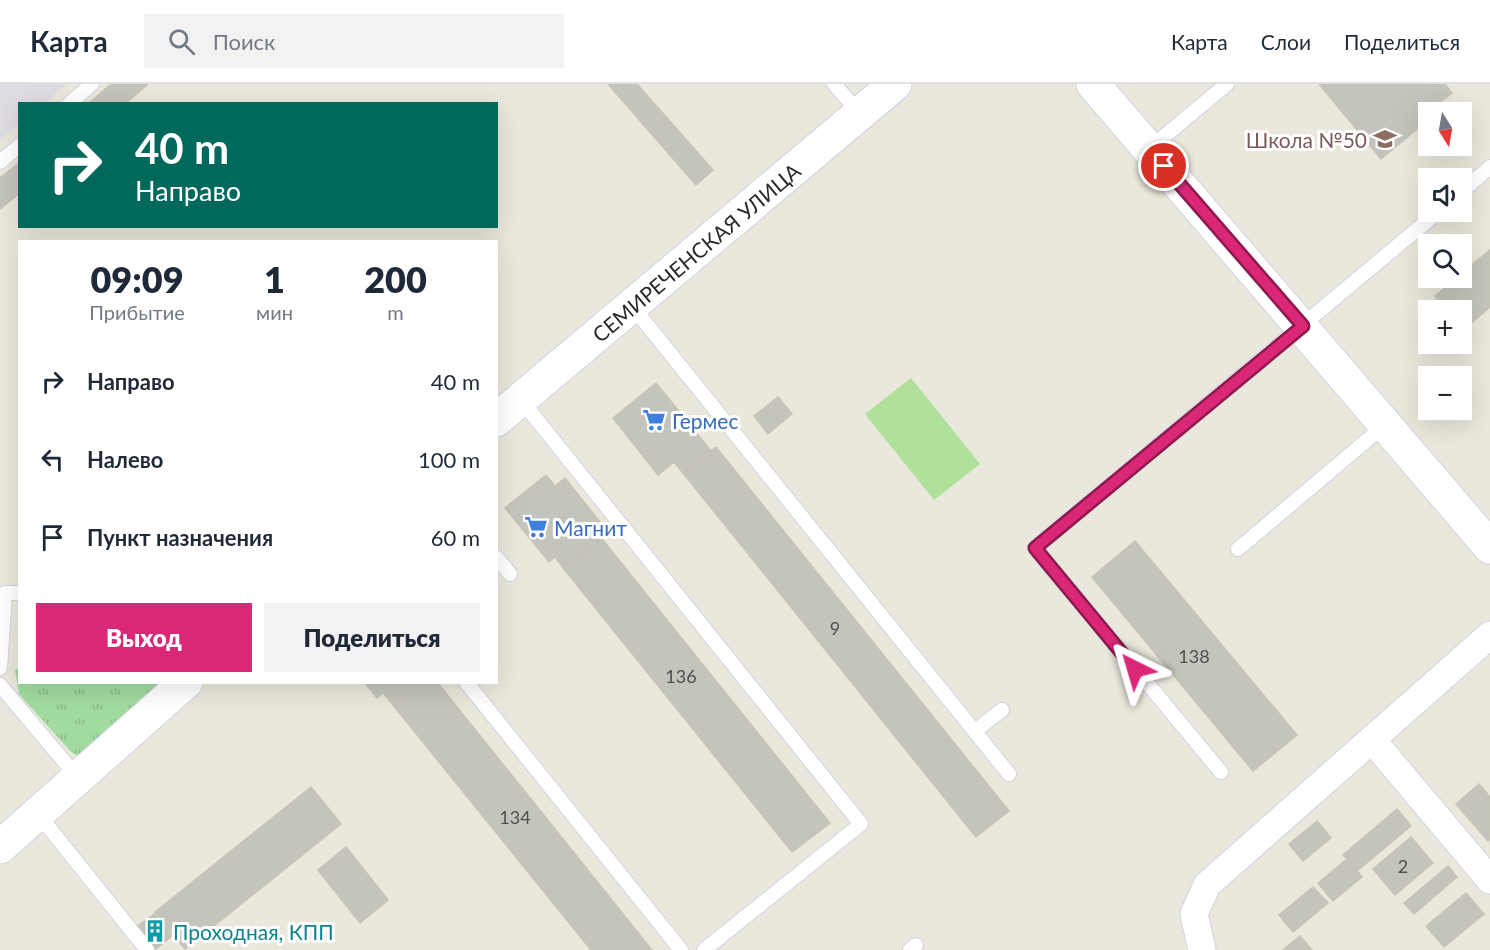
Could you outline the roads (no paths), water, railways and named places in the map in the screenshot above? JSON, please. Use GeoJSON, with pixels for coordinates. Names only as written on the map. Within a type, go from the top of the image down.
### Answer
{"type":"FeatureCollection","features":[{"type":"Feature","properties":{"kind":"main road","name":"СЕМИРЕЧЕНСКАЯ УЛИЦА"},"geometry":{"type":"LineString","coordinates":[[509,410],[895,84]]}},
{"type":"Feature","properties":{"kind":"main road"},"geometry":{"type":"LineString","coordinates":[[1093,84],[1386,424],[1485,534]]}},
{"type":"Feature","properties":{"kind":"main road"},"geometry":{"type":"LineString","coordinates":[[3,838],[38,814],[184,684]]}},
{"type":"Feature","properties":{"kind":"street"},"geometry":{"type":"LineString","coordinates":[[1202,950],[1194,914],[1207,885],[1373,741],[1490,635]]}},
{"type":"Feature","properties":{"kind":"street"},"geometry":{"type":"LineString","coordinates":[[1373,741],[1490,879]]}},
{"type":"Feature","properties":{"kind":"lane"},"geometry":{"type":"LineString","coordinates":[[71,102],[92,84]]}},
{"type":"Feature","properties":{"kind":"lane"},"geometry":{"type":"LineString","coordinates":[[834,84],[860,114]]}},
{"type":"Feature","properties":{"kind":"lane"},"geometry":{"type":"LineString","coordinates":[[1149,149],[1227,84]]}},
{"type":"Feature","properties":{"kind":"lane"},"geometry":{"type":"LineString","coordinates":[[0,162],[18,147]]}},
{"type":"Feature","properties":{"kind":"lane"},"geometry":{"type":"LineString","coordinates":[[1472,183],[1490,167]]}},
{"type":"Feature","properties":{"kind":"lane"},"geometry":{"type":"LineString","coordinates":[[1221,772],[1035,548],[1426,222]]}},
{"type":"Feature","properties":{"kind":"lane"},"geometry":{"type":"LineString","coordinates":[[632,306],[1009,774]]}},
{"type":"Feature","properties":{"kind":"lane"},"geometry":{"type":"LineString","coordinates":[[509,410],[861,824],[704,950]]}},
{"type":"Feature","properties":{"kind":"lane"},"geometry":{"type":"LineString","coordinates":[[1238,549],[1386,424]]}},
{"type":"Feature","properties":{"kind":"lane"},"geometry":{"type":"LineString","coordinates":[[498,559],[510,574]]}},
{"type":"Feature","properties":{"kind":"lane"},"geometry":{"type":"LineString","coordinates":[[0,668],[4,593],[18,593]]}},
{"type":"Feature","properties":{"kind":"lane"},"geometry":{"type":"LineString","coordinates":[[468,684],[681,950]]}},
{"type":"Feature","properties":{"kind":"lane"},"geometry":{"type":"LineString","coordinates":[[0,685],[78,778]]}},
{"type":"Feature","properties":{"kind":"lane"},"geometry":{"type":"LineString","coordinates":[[975,731],[1002,710]]}},
{"type":"Feature","properties":{"kind":"lane"},"geometry":{"type":"LineString","coordinates":[[38,814],[147,950]]}},
{"type":"Feature","properties":{"kind":"place","name":"Школа №50"},"geometry":{"type":"Point","coordinates":[1385,139]}},
{"type":"Feature","properties":{"kind":"place","name":"Гермес"},"geometry":{"type":"Point","coordinates":[654,420]}},
{"type":"Feature","properties":{"kind":"place","name":"Магнит"},"geometry":{"type":"Point","coordinates":[536,527]}},
{"type":"Feature","properties":{"kind":"place","name":"Проходная, КПП"},"geometry":{"type":"Point","coordinates":[155,931]}}]}
